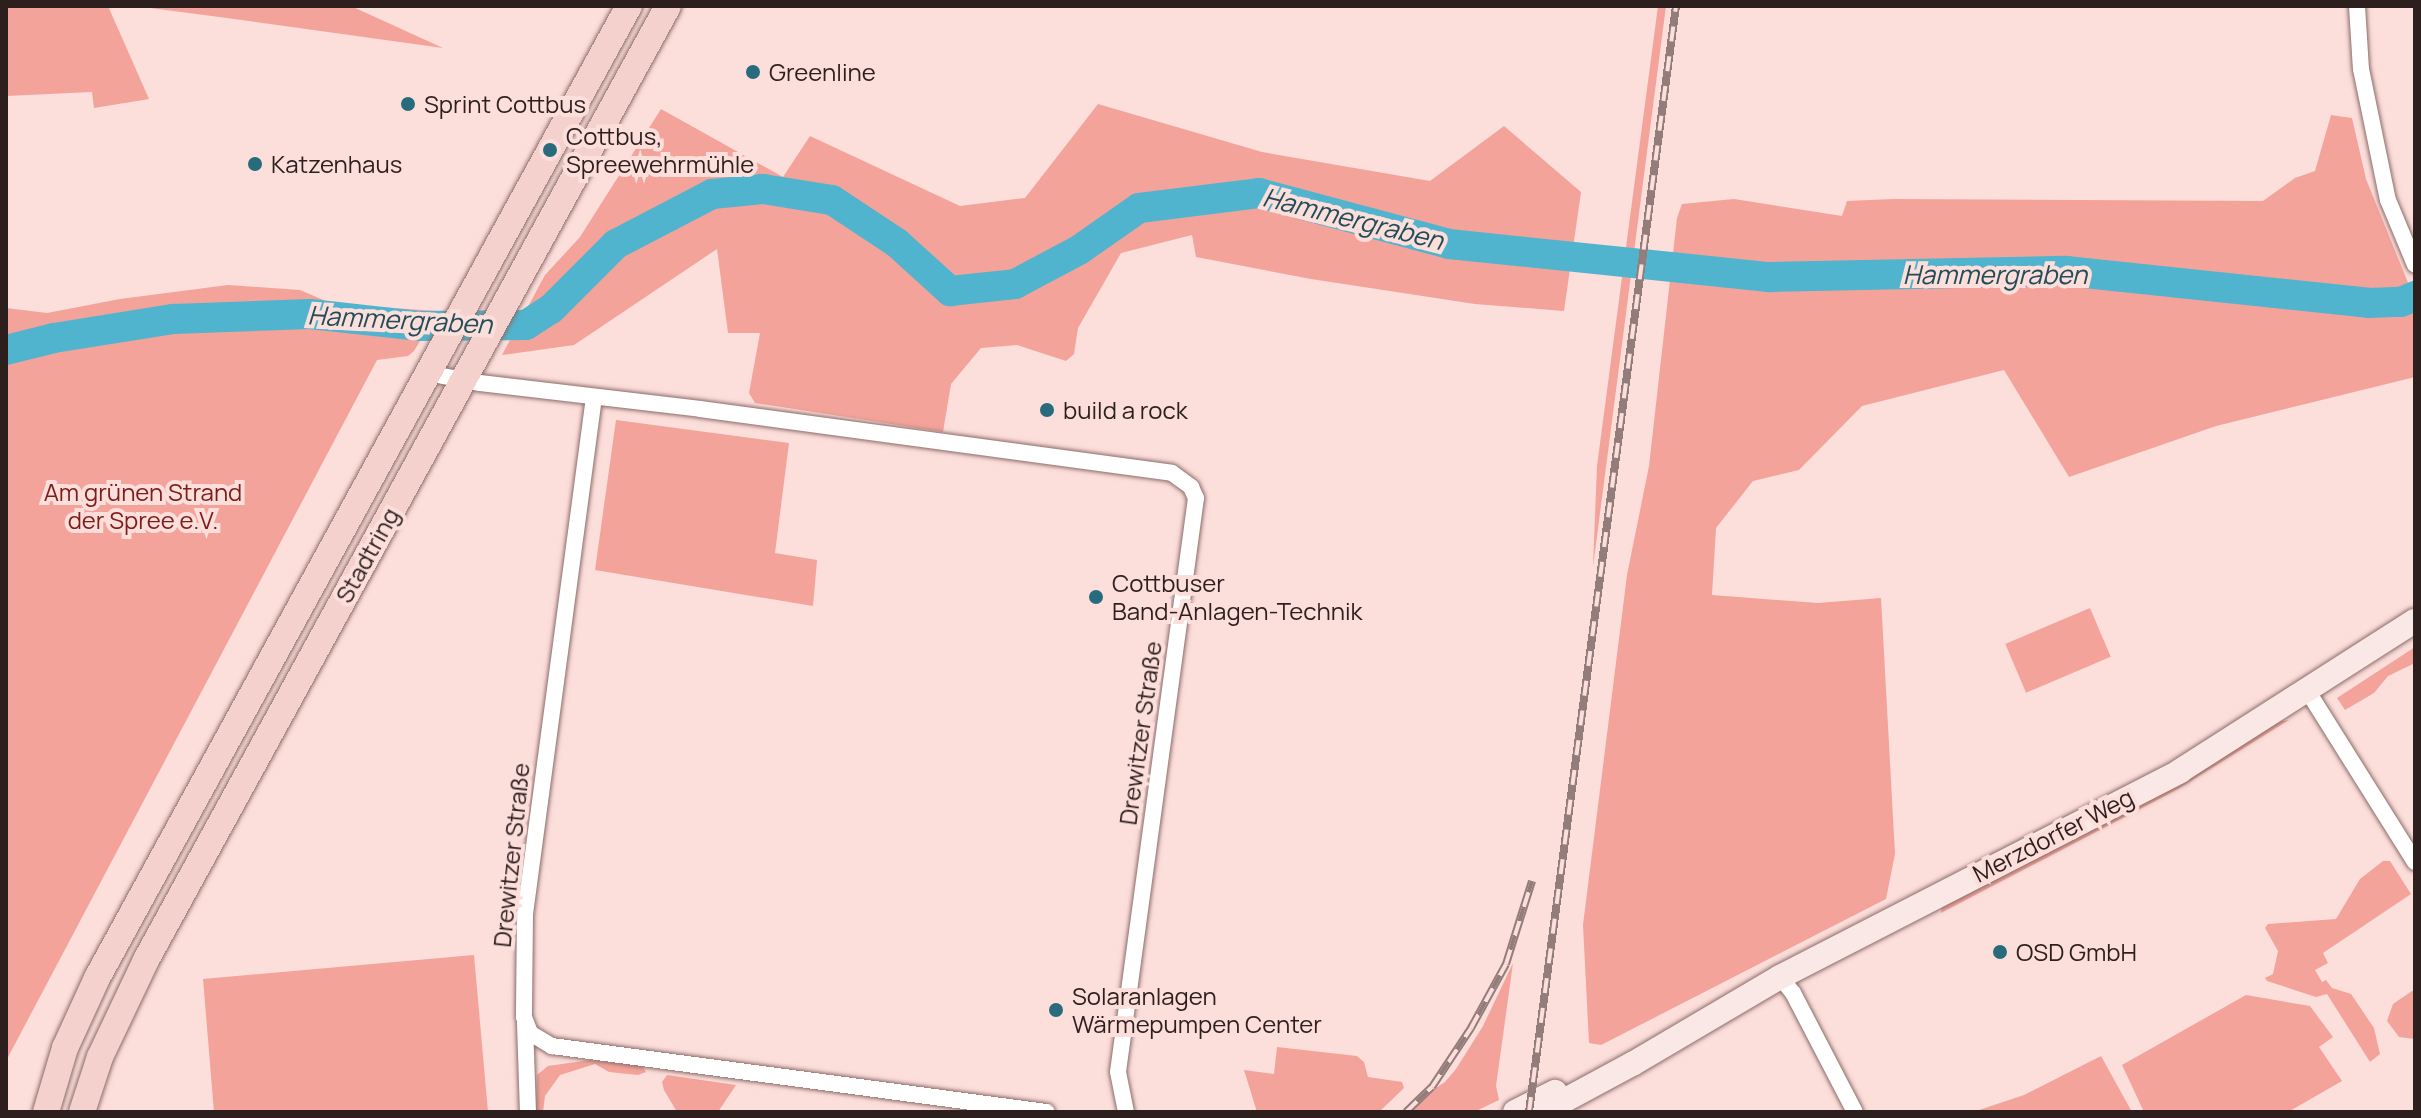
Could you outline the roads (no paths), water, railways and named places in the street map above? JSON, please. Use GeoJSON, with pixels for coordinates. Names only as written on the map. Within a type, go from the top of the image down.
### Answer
{"type":"FeatureCollection","features":[{"type":"Feature","properties":{"kind":"main road","name":"Stadtring"},"geometry":{"type":"LineString","coordinates":[[46,1112],[65,1048],[97,978],[629,6]]}},
{"type":"Feature","properties":{"kind":"main road","name":"Stadtring"},"geometry":{"type":"LineString","coordinates":[[82,1112],[100,1057],[146,960],[668,6]]}},
{"type":"Feature","properties":{"kind":"street"},"geometry":{"type":"LineString","coordinates":[[2357,6],[2361,69],[2388,200],[2415,265]]}},
{"type":"Feature","properties":{"kind":"street","name":"Drewitzer Straße"},"geometry":{"type":"LineString","coordinates":[[433,363],[594,397],[1172,473],[1191,487],[1196,498],[1118,1072],[1126,1112]]}},
{"type":"Feature","properties":{"kind":"street","name":"Drewitzer Straße"},"geometry":{"type":"LineString","coordinates":[[528,1112],[524,1017],[525,914],[594,397]]}},
{"type":"Feature","properties":{"kind":"street","name":"Merzdorfer Weg"},"geometry":{"type":"LineString","coordinates":[[1543,1112],[1634,1063],[1780,977],[2180,771],[2415,621]]}},
{"type":"Feature","properties":{"kind":"street"},"geometry":{"type":"LineString","coordinates":[[2307,690],[2415,862]]}},
{"type":"Feature","properties":{"kind":"street"},"geometry":{"type":"LineString","coordinates":[[1780,977],[1793,993],[1855,1112]]}},
{"type":"Feature","properties":{"kind":"street"},"geometry":{"type":"LineString","coordinates":[[524,1017],[535,1039],[552,1046],[1047,1112]]}},
{"type":"Feature","properties":{"kind":"street","name":"Merzdorfer Weg"},"geometry":{"type":"LineString","coordinates":[[1515,1112],[1630,1054],[1681,1033]]}},
{"type":"Feature","properties":{"kind":"waterway","name":"Hammergraben"},"geometry":{"type":"LineString","coordinates":[[6,350],[54,338],[173,319],[310,314],[418,326],[526,325],[551,309],[616,244],[712,194],[763,189],[832,200],[897,243],[950,291],[1015,284],[1079,250],[1139,208],[1259,193],[1449,244],[1771,277],[2066,271],[2368,303],[2401,302],[2415,296]]}},
{"type":"Feature","properties":{"kind":"railway"},"geometry":{"type":"LineString","coordinates":[[1529,1112],[1676,6]]}},
{"type":"Feature","properties":{"kind":"railway"},"geometry":{"type":"LineString","coordinates":[[1406,1112],[1432,1087],[1471,1028],[1506,964],[1532,881]]}},
{"type":"Feature","properties":{"kind":"place","name":"Greenline"},"geometry":{"type":"Point","coordinates":[753,72]}},
{"type":"Feature","properties":{"kind":"place","name":"Sprint Cottbus"},"geometry":{"type":"Point","coordinates":[408,104]}},
{"type":"Feature","properties":{"kind":"place","name":"Cottbus, Spreewehrmühle"},"geometry":{"type":"Point","coordinates":[550,150]}},
{"type":"Feature","properties":{"kind":"place","name":"Katzenhaus"},"geometry":{"type":"Point","coordinates":[255,164]}},
{"type":"Feature","properties":{"kind":"place","name":"build a rock"},"geometry":{"type":"Point","coordinates":[1047,410]}},
{"type":"Feature","properties":{"kind":"place","name":"Cottbuser Band-Anlagen-Technik"},"geometry":{"type":"Point","coordinates":[1096,597]}},
{"type":"Feature","properties":{"kind":"place","name":"OSD GmbH"},"geometry":{"type":"Point","coordinates":[2000,952]}},
{"type":"Feature","properties":{"kind":"place","name":"Solaranlagen Wärmepumpen Center"},"geometry":{"type":"Point","coordinates":[1056,1010]}},
{"type":"Feature","properties":{"kind":"park label","name":"Am grünen Strand der Spree e.V."},"geometry":{"type":"Point","coordinates":[143,506]}}]}
